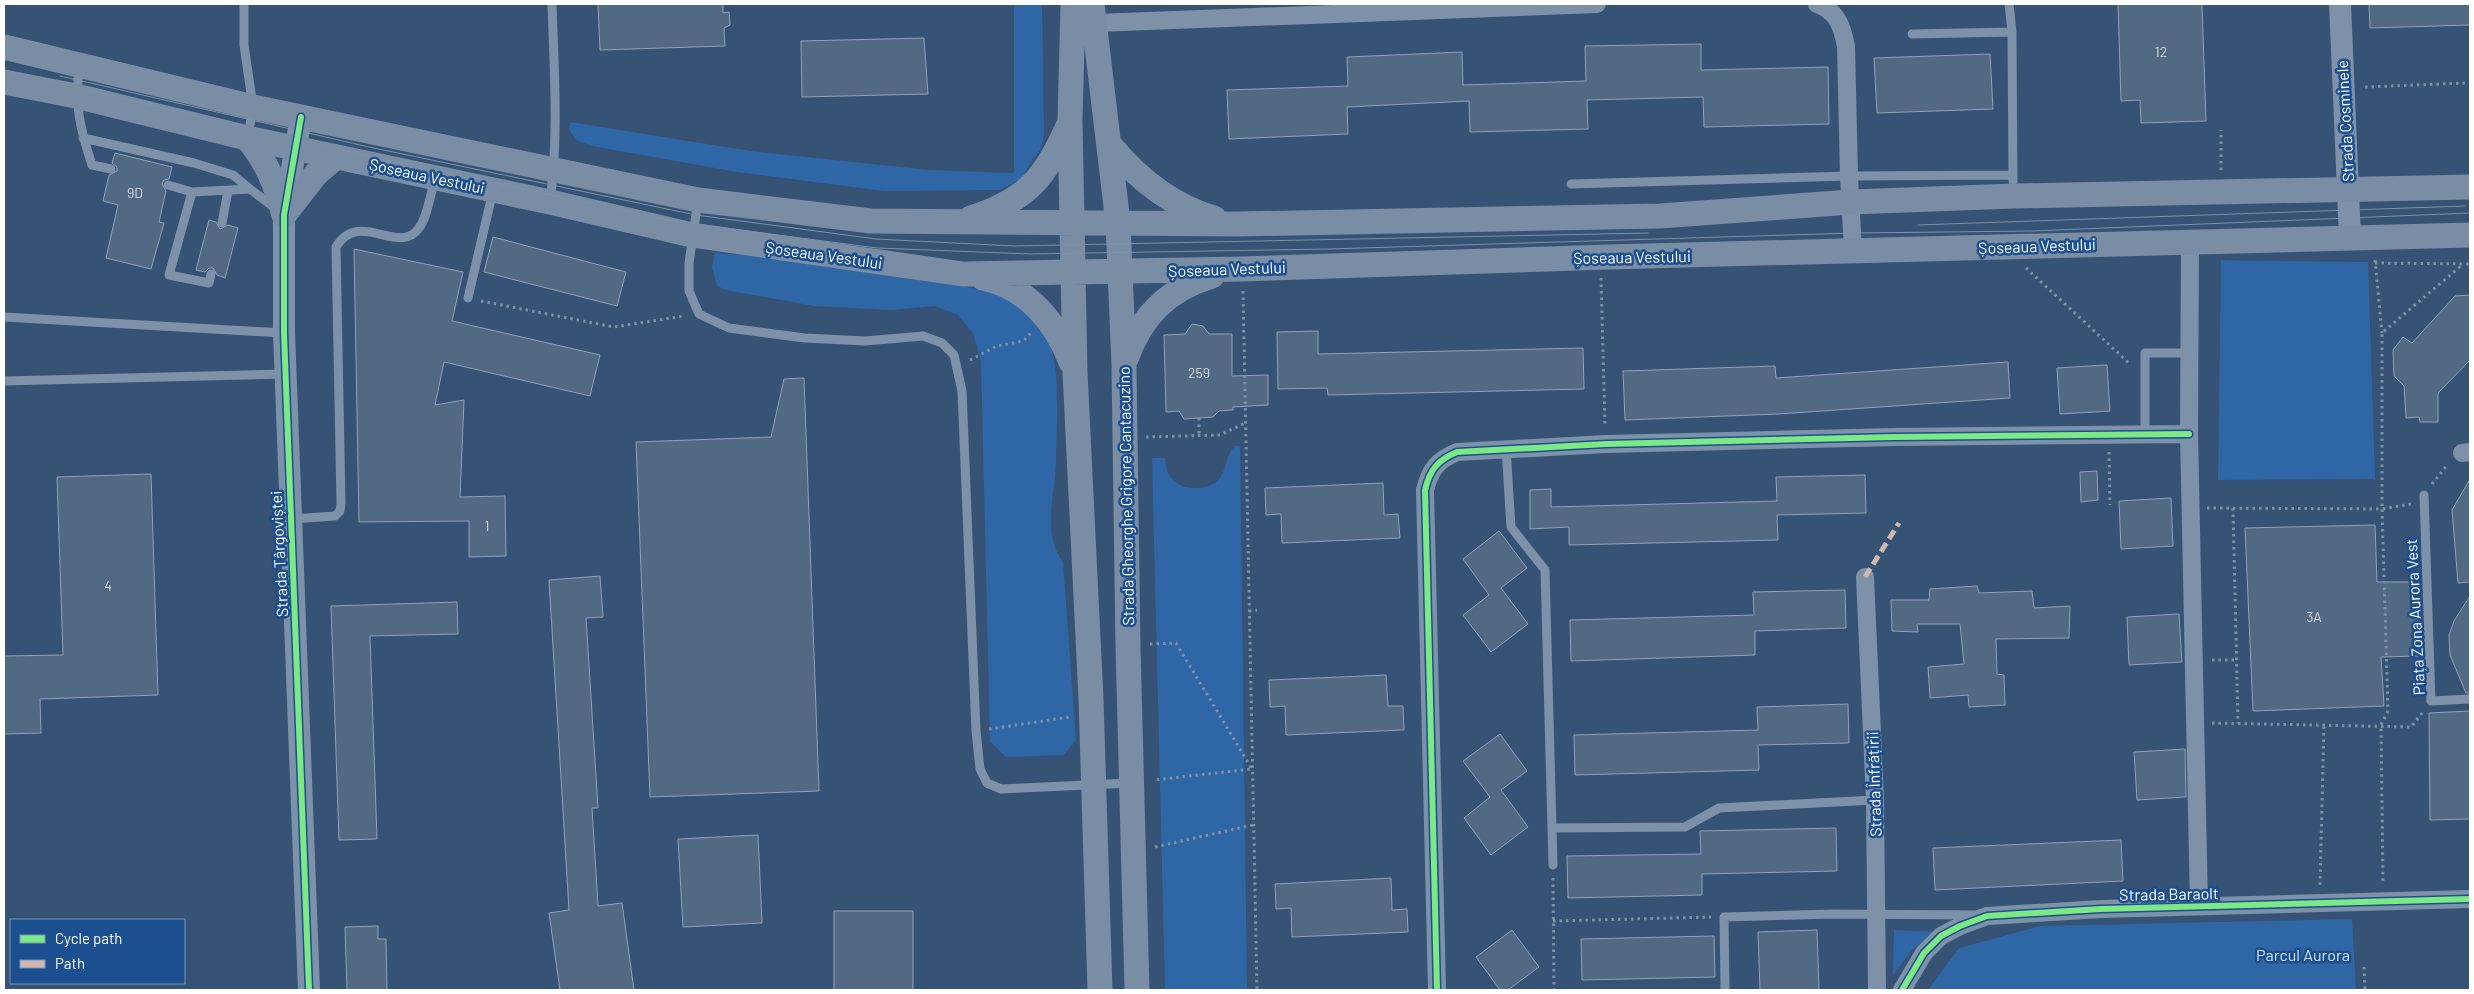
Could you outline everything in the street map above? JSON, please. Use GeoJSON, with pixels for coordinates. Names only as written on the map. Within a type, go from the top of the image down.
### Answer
{"type":"FeatureCollection","features":[{"type":"Feature","properties":{"kind":"main road"},"geometry":{"type":"LineString","coordinates":[[1073,4],[1070,121],[1075,372],[1095,784],[1100,990]]}},
{"type":"Feature","properties":{"kind":"main road","name":"Strada Gheorghe Grigore Cantacuzino"},"geometry":{"type":"LineString","coordinates":[[1094,13],[1118,223],[1124,366],[1128,647],[1137,990]]}},
{"type":"Feature","properties":{"kind":"main road","name":"Șoseaua Vestului"},"geometry":{"type":"LineString","coordinates":[[4,47],[253,107],[698,200],[840,218],[955,223],[1238,224],[1660,216],[1851,202],[2013,186],[2220,192],[2470,186]]}},
{"type":"Feature","properties":{"kind":"main road","name":"Șoseaua Vestului"},"geometry":{"type":"LineString","coordinates":[[4,82],[76,96],[247,138],[493,189],[692,235],[963,274],[1240,269],[1600,257],[2470,235]]}},
{"type":"Feature","properties":{"kind":"main road"},"geometry":{"type":"LineString","coordinates":[[955,223],[992,211],[1012,200],[1039,179],[1056,152],[1070,121]]}},
{"type":"Feature","properties":{"kind":"main road"},"geometry":{"type":"LineString","coordinates":[[247,138],[262,156],[274,180],[284,214]]}},
{"type":"Feature","properties":{"kind":"main road"},"geometry":{"type":"LineString","coordinates":[[1110,145],[1142,180],[1162,195],[1198,214],[1238,224]]}},
{"type":"Feature","properties":{"kind":"main road"},"geometry":{"type":"LineString","coordinates":[[284,214],[316,174],[336,157]]}},
{"type":"Feature","properties":{"kind":"main road"},"geometry":{"type":"LineString","coordinates":[[1124,366],[1132,341],[1146,318],[1164,299],[1197,281],[1240,269]]}},
{"type":"Feature","properties":{"kind":"main road"},"geometry":{"type":"LineString","coordinates":[[963,274],[1016,291],[1039,308],[1062,338],[1075,372]]}},
{"type":"Feature","properties":{"kind":"street"},"geometry":{"type":"LineString","coordinates":[[1094,13],[1597,4]]}},
{"type":"Feature","properties":{"kind":"street","name":"Strada Cosminele"},"geometry":{"type":"LineString","coordinates":[[2340,4],[2350,238]]}},
{"type":"Feature","properties":{"kind":"street"},"geometry":{"type":"LineString","coordinates":[[1825,5],[1842,25],[1846,46],[1853,251]]}},
{"type":"Feature","properties":{"kind":"street","name":"Strada Târgoviștei"},"geometry":{"type":"LineString","coordinates":[[301,117],[284,214],[284,333],[309,990]]}},
{"type":"Feature","properties":{"kind":"street"},"geometry":{"type":"LineString","coordinates":[[2190,241],[2188,434],[2196,723],[2198,906]]}},
{"type":"Feature","properties":{"kind":"street"},"geometry":{"type":"LineString","coordinates":[[1437,990],[1425,490],[1428,475],[1436,464],[1445,457],[1457,452],[1506,448],[1606,444],[2188,434]]}},
{"type":"Feature","properties":{"kind":"street","name":"Strada Înfrățirii"},"geometry":{"type":"LineString","coordinates":[[1866,577],[1875,800],[1877,990]]}},
{"type":"Feature","properties":{"kind":"street","name":"Strada Baraolt"},"geometry":{"type":"LineString","coordinates":[[1902,990],[1924,953],[1941,936],[1987,916],[2010,913],[2198,906],[2470,899]]}},
{"type":"Feature","properties":{"kind":"lane"},"geometry":{"type":"LineString","coordinates":[[244,4],[244,45],[253,107],[247,138]]}},
{"type":"Feature","properties":{"kind":"lane"},"geometry":{"type":"LineString","coordinates":[[550,202],[554,170],[552,4]]}},
{"type":"Feature","properties":{"kind":"lane"},"geometry":{"type":"LineString","coordinates":[[1571,184],[1849,176],[2013,186],[2012,32],[2009,4]]}},
{"type":"Feature","properties":{"kind":"lane"},"geometry":{"type":"LineString","coordinates":[[1912,34],[2012,32]]}},
{"type":"Feature","properties":{"kind":"lane"},"geometry":{"type":"LineString","coordinates":[[80,66],[76,96],[83,138],[92,165],[111,169]]}},
{"type":"Feature","properties":{"kind":"lane"},"geometry":{"type":"LineString","coordinates":[[83,138],[194,163],[232,175],[284,214]]}},
{"type":"Feature","properties":{"kind":"lane"},"geometry":{"type":"LineString","coordinates":[[292,519],[326,519],[335,516],[340,510],[336,247],[342,236],[352,231],[404,238],[414,233],[420,227],[436,177]]}},
{"type":"Feature","properties":{"kind":"lane"},"geometry":{"type":"LineString","coordinates":[[168,185],[192,192],[250,189]]}},
{"type":"Feature","properties":{"kind":"lane"},"geometry":{"type":"LineString","coordinates":[[468,298],[493,189]]}},
{"type":"Feature","properties":{"kind":"lane"},"geometry":{"type":"LineString","coordinates":[[222,224],[228,191]]}},
{"type":"Feature","properties":{"kind":"lane"},"geometry":{"type":"LineString","coordinates":[[192,192],[169,275],[209,283],[211,274]]}},
{"type":"Feature","properties":{"kind":"lane"},"geometry":{"type":"LineString","coordinates":[[698,200],[692,235],[689,291],[699,314],[729,328],[806,338],[865,340],[923,336],[942,343],[954,355],[962,391],[976,731],[980,769],[987,783],[1001,789],[1131,782]]}},
{"type":"Feature","properties":{"kind":"lane"},"geometry":{"type":"LineString","coordinates":[[4,317],[284,333]]}},
{"type":"Feature","properties":{"kind":"lane"},"geometry":{"type":"LineString","coordinates":[[2145,434],[2145,353],[2189,353]]}},
{"type":"Feature","properties":{"kind":"lane"},"geometry":{"type":"LineString","coordinates":[[4,381],[285,374]]}},
{"type":"Feature","properties":{"kind":"lane"},"geometry":{"type":"LineString","coordinates":[[1506,448],[1511,527],[1546,570],[1553,865]]}},
{"type":"Feature","properties":{"kind":"lane","name":"Piața Zona Aurora Vest"},"geometry":{"type":"LineString","coordinates":[[2424,496],[2431,701],[2470,699]]}},
{"type":"Feature","properties":{"kind":"lane"},"geometry":{"type":"LineString","coordinates":[[1552,828],[1685,827],[1719,808],[1875,800]]}},
{"type":"Feature","properties":{"kind":"lane"},"geometry":{"type":"LineString","coordinates":[[1725,990],[1724,917],[1876,914],[1987,916]]}},
{"type":"Feature","properties":{"kind":"path"},"geometry":{"type":"LineString","coordinates":[[2344,88],[2466,83]]}},
{"type":"Feature","properties":{"kind":"path"},"geometry":{"type":"LineString","coordinates":[[2220,192],[2221,130]]}},
{"type":"Feature","properties":{"kind":"path"},"geometry":{"type":"LineString","coordinates":[[2003,247],[2144,376]]}},
{"type":"Feature","properties":{"kind":"path"},"geometry":{"type":"LineString","coordinates":[[1600,257],[1606,444]]}},
{"type":"Feature","properties":{"kind":"path"},"geometry":{"type":"LineString","coordinates":[[2384,902],[2382,725],[2388,712],[2382,509],[2382,333],[2375,263],[2470,264]]}},
{"type":"Feature","properties":{"kind":"path"},"geometry":{"type":"LineString","coordinates":[[2382,333],[2462,265]]}},
{"type":"Feature","properties":{"kind":"path"},"geometry":{"type":"LineString","coordinates":[[1240,269],[1257,990]]}},
{"type":"Feature","properties":{"kind":"path"},"geometry":{"type":"LineString","coordinates":[[468,298],[614,327],[699,314]]}},
{"type":"Feature","properties":{"kind":"path"},"geometry":{"type":"LineString","coordinates":[[957,367],[997,346],[1023,341],[1032,331],[1039,308]]}},
{"type":"Feature","properties":{"kind":"path"},"geometry":{"type":"LineString","coordinates":[[1199,418],[1199,435]]}},
{"type":"Feature","properties":{"kind":"path"},"geometry":{"type":"LineString","coordinates":[[1125,438],[1220,435],[1245,423]]}},
{"type":"Feature","properties":{"kind":"path"},"geometry":{"type":"LineString","coordinates":[[2108,434],[2110,505]]}},
{"type":"Feature","properties":{"kind":"path"},"geometry":{"type":"LineString","coordinates":[[2190,509],[2382,509],[2409,506],[2424,496],[2451,460],[2466,453]]}},
{"type":"Feature","properties":{"kind":"path"},"geometry":{"type":"LineString","coordinates":[[2233,508],[2238,723]]}},
{"type":"Feature","properties":{"kind":"path"},"geometry":{"type":"LineString","coordinates":[[1249,611],[1257,610]]}},
{"type":"Feature","properties":{"kind":"path"},"geometry":{"type":"LineString","coordinates":[[1128,647],[1176,642],[1252,769]]}},
{"type":"Feature","properties":{"kind":"path"},"geometry":{"type":"LineString","coordinates":[[2196,723],[2411,727],[2431,701]]}},
{"type":"Feature","properties":{"kind":"path"},"geometry":{"type":"LineString","coordinates":[[976,731],[1092,714]]}},
{"type":"Feature","properties":{"kind":"path"},"geometry":{"type":"LineString","coordinates":[[2320,904],[2324,724]]}},
{"type":"Feature","properties":{"kind":"path"},"geometry":{"type":"LineString","coordinates":[[1131,782],[1252,769]]}},
{"type":"Feature","properties":{"kind":"path"},"geometry":{"type":"LineString","coordinates":[[1133,852],[1253,825]]}},
{"type":"Feature","properties":{"kind":"path"},"geometry":{"type":"LineString","coordinates":[[1553,865],[1554,990]]}},
{"type":"Feature","properties":{"kind":"path"},"geometry":{"type":"LineString","coordinates":[[1553,921],[1724,917]]}},
{"type":"Feature","properties":{"kind":"path"},"geometry":{"type":"LineString","coordinates":[[2364,967],[2365,990]]}},
{"type":"Feature","properties":{"kind":"green space"},"geometry":{"type":"Polygon","coordinates":[[[1014,4],[1042,4],[1044,134],[1041,149],[1022,178],[999,190],[884,191],[737,172],[592,146],[576,140],[569,130],[570,122],[751,151],[929,170],[1014,173],[1014,4]]]}},
{"type":"Feature","properties":{"kind":"green space"},"geometry":{"type":"Polygon","coordinates":[[[715,253],[807,263],[975,289],[999,295],[1016,302],[1030,311],[1040,322],[1048,337],[1053,353],[1057,389],[1056,459],[1051,525],[1056,550],[1063,562],[1076,740],[1064,755],[1006,757],[990,742],[981,361],[973,333],[958,315],[935,306],[891,310],[814,306],[726,290],[717,286],[712,267],[715,253]]]}},
{"type":"Feature","properties":{"kind":"green space"},"geometry":{"type":"Polygon","coordinates":[[[2221,260],[2368,262],[2375,479],[2218,480],[2221,260]]]}},
{"type":"Feature","properties":{"kind":"green space"},"geometry":{"type":"Polygon","coordinates":[[[1235,446],[1240,446],[1247,990],[1165,990],[1152,458],[1165,458],[1169,475],[1178,484],[1187,487],[1203,488],[1213,484],[1222,475],[1228,457],[1235,446]]]}},
{"type":"Feature","properties":{"kind":"green space","name":"Parcul Aurora"},"geometry":{"type":"Polygon","coordinates":[[[2352,919],[2356,990],[1928,990],[1959,948],[2040,926],[2352,919]]]}},
{"type":"Feature","properties":{"kind":"green space"},"geometry":{"type":"Polygon","coordinates":[[[1894,930],[1939,932],[1913,949],[1893,975],[1894,930]]]}},
{"type":"Feature","properties":{"kind":"building"},"geometry":{"type":"Polygon","coordinates":[[[598,4],[723,4],[723,13],[729,12],[730,25],[724,28],[725,46],[600,50],[598,4]]]}},
{"type":"Feature","properties":{"kind":"building"},"geometry":{"type":"Polygon","coordinates":[[[2118,4],[2202,4],[2206,121],[2141,123],[2140,100],[2121,101],[2118,4]]]}},
{"type":"Feature","properties":{"kind":"building"},"geometry":{"type":"Polygon","coordinates":[[[2369,4],[2470,4],[2470,25],[2370,28],[2369,4]]]}},
{"type":"Feature","properties":{"kind":"building"},"geometry":{"type":"Polygon","coordinates":[[[924,38],[928,94],[802,97],[801,41],[924,38]]]}},
{"type":"Feature","properties":{"kind":"building"},"geometry":{"type":"Polygon","coordinates":[[[1701,44],[1701,70],[1828,67],[1829,124],[1704,127],[1703,97],[1587,100],[1588,129],[1470,132],[1469,101],[1347,107],[1348,134],[1229,139],[1227,90],[1348,86],[1347,57],[1462,52],[1463,85],[1586,81],[1585,46],[1701,44]]]}},
{"type":"Feature","properties":{"kind":"building"},"geometry":{"type":"Polygon","coordinates":[[[1990,54],[1993,109],[1877,113],[1874,58],[1990,54]]]}},
{"type":"Feature","properties":{"kind":"building"},"geometry":{"type":"Polygon","coordinates":[[[115,153],[172,167],[169,179],[164,180],[162,184],[166,191],[159,222],[164,223],[151,269],[106,258],[118,205],[103,201],[109,175],[117,171],[117,167],[112,163],[115,153]]]}},
{"type":"Feature","properties":{"kind":"building"},"geometry":{"type":"Polygon","coordinates":[[[209,220],[216,222],[220,229],[228,225],[238,228],[225,278],[217,275],[213,268],[209,268],[205,272],[196,270],[209,220]]]}},
{"type":"Feature","properties":{"kind":"building"},"geometry":{"type":"Polygon","coordinates":[[[493,237],[626,272],[617,306],[484,272],[493,237]]]}},
{"type":"Feature","properties":{"kind":"building"},"geometry":{"type":"Polygon","coordinates":[[[354,249],[463,272],[452,321],[600,355],[590,396],[444,362],[435,405],[464,400],[460,497],[505,496],[506,556],[469,557],[469,521],[359,522],[354,249]]]}},
{"type":"Feature","properties":{"kind":"building"},"geometry":{"type":"Polygon","coordinates":[[[2470,295],[2470,360],[2438,393],[2438,422],[2420,422],[2419,417],[2406,418],[2404,386],[2394,376],[2393,350],[2403,337],[2412,343],[2455,296],[2470,295]]]}},
{"type":"Feature","properties":{"kind":"building"},"geometry":{"type":"Polygon","coordinates":[[[1192,324],[1203,326],[1209,334],[1232,334],[1232,376],[1268,375],[1268,405],[1233,407],[1233,410],[1219,411],[1213,417],[1184,419],[1179,411],[1166,412],[1164,335],[1185,334],[1192,324]]]}},
{"type":"Feature","properties":{"kind":"building"},"geometry":{"type":"Polygon","coordinates":[[[1318,331],[1318,354],[1583,348],[1584,389],[1328,395],[1327,388],[1278,389],[1277,332],[1318,331]]]}},
{"type":"Feature","properties":{"kind":"building"},"geometry":{"type":"Polygon","coordinates":[[[2008,362],[2010,398],[1778,414],[1625,420],[1623,371],[1775,366],[1776,378],[2008,362]]]}},
{"type":"Feature","properties":{"kind":"building"},"geometry":{"type":"Polygon","coordinates":[[[2107,365],[2110,411],[2060,414],[2057,368],[2107,365]]]}},
{"type":"Feature","properties":{"kind":"building"},"geometry":{"type":"Polygon","coordinates":[[[804,378],[819,791],[650,797],[636,442],[771,437],[784,379],[804,378]]]}},
{"type":"Feature","properties":{"kind":"building"},"geometry":{"type":"Polygon","coordinates":[[[2097,471],[2098,500],[2081,502],[2080,472],[2097,471]]]}},
{"type":"Feature","properties":{"kind":"building"},"geometry":{"type":"Polygon","coordinates":[[[151,474],[158,695],[40,699],[41,733],[4,734],[4,656],[63,655],[57,477],[151,474]]]}},
{"type":"Feature","properties":{"kind":"building"},"geometry":{"type":"Polygon","coordinates":[[[1865,475],[1866,513],[1777,515],[1778,540],[1569,545],[1569,527],[1530,529],[1530,490],[1551,489],[1551,507],[1777,501],[1776,477],[1865,475]]]}},
{"type":"Feature","properties":{"kind":"building"},"geometry":{"type":"Polygon","coordinates":[[[2470,479],[2470,582],[2458,583],[2452,510],[2470,479]]]}},
{"type":"Feature","properties":{"kind":"building"},"geometry":{"type":"Polygon","coordinates":[[[1383,483],[1384,515],[1398,514],[1400,538],[1282,543],[1281,514],[1266,515],[1265,488],[1383,483]]]}},
{"type":"Feature","properties":{"kind":"building"},"geometry":{"type":"Polygon","coordinates":[[[2171,498],[2173,546],[2121,549],[2119,501],[2171,498]]]}},
{"type":"Feature","properties":{"kind":"building"},"geometry":{"type":"Polygon","coordinates":[[[2375,525],[2377,582],[2416,582],[2419,656],[2381,657],[2384,706],[2253,711],[2245,528],[2375,525]]]}},
{"type":"Feature","properties":{"kind":"building"},"geometry":{"type":"Polygon","coordinates":[[[1499,531],[1527,568],[1501,588],[1528,624],[1491,652],[1463,615],[1489,595],[1463,559],[1499,531]]]}},
{"type":"Feature","properties":{"kind":"building"},"geometry":{"type":"Polygon","coordinates":[[[600,576],[603,617],[586,618],[598,808],[592,808],[598,906],[622,903],[634,990],[560,990],[549,913],[569,910],[549,580],[600,576]]]}},
{"type":"Feature","properties":{"kind":"building"},"geometry":{"type":"Polygon","coordinates":[[[1977,586],[1979,593],[2032,591],[2034,608],[2070,606],[2069,638],[1996,639],[1997,674],[2004,675],[2005,705],[1969,707],[1968,695],[1930,698],[1928,667],[1964,664],[1960,624],[1917,624],[1918,632],[1892,631],[1891,600],[1929,600],[1930,589],[1977,586]]]}},
{"type":"Feature","properties":{"kind":"building"},"geometry":{"type":"Polygon","coordinates":[[[1845,590],[1846,628],[1755,631],[1755,655],[1571,661],[1570,620],[1754,615],[1753,592],[1845,590]]]}},
{"type":"Feature","properties":{"kind":"building"},"geometry":{"type":"Polygon","coordinates":[[[2470,596],[2470,693],[2466,693],[2450,655],[2449,635],[2454,621],[2470,596]]]}},
{"type":"Feature","properties":{"kind":"building"},"geometry":{"type":"Polygon","coordinates":[[[457,602],[458,634],[370,636],[377,839],[339,840],[331,606],[457,602]]]}},
{"type":"Feature","properties":{"kind":"building"},"geometry":{"type":"Polygon","coordinates":[[[2179,614],[2182,662],[2129,665],[2127,617],[2179,614]]]}},
{"type":"Feature","properties":{"kind":"building"},"geometry":{"type":"Polygon","coordinates":[[[1386,675],[1388,706],[1403,706],[1404,730],[1286,735],[1285,706],[1270,707],[1269,680],[1386,675]]]}},
{"type":"Feature","properties":{"kind":"building"},"geometry":{"type":"Polygon","coordinates":[[[1848,704],[1849,743],[1758,745],[1759,770],[1575,775],[1574,735],[1758,730],[1757,707],[1848,704]]]}},
{"type":"Feature","properties":{"kind":"building"},"geometry":{"type":"Polygon","coordinates":[[[2470,711],[2470,819],[2430,820],[2429,713],[2470,711]]]}},
{"type":"Feature","properties":{"kind":"building"},"geometry":{"type":"Polygon","coordinates":[[[1500,734],[1527,771],[1501,790],[1528,827],[1491,855],[1464,818],[1490,797],[1463,761],[1500,734]]]}},
{"type":"Feature","properties":{"kind":"building"},"geometry":{"type":"Polygon","coordinates":[[[2185,749],[2186,797],[2137,800],[2134,752],[2185,749]]]}},
{"type":"Feature","properties":{"kind":"building"},"geometry":{"type":"Polygon","coordinates":[[[1836,828],[1837,871],[1702,874],[1702,895],[1568,898],[1567,856],[1701,854],[1700,831],[1836,828]]]}},
{"type":"Feature","properties":{"kind":"building"},"geometry":{"type":"Polygon","coordinates":[[[758,835],[762,923],[683,927],[678,839],[758,835]]]}},
{"type":"Feature","properties":{"kind":"building"},"geometry":{"type":"Polygon","coordinates":[[[2121,840],[2123,881],[1935,890],[1933,848],[2121,840]]]}},
{"type":"Feature","properties":{"kind":"building"},"geometry":{"type":"Polygon","coordinates":[[[1391,878],[1392,910],[1407,909],[1408,932],[1292,937],[1291,908],[1276,909],[1275,884],[1391,878]]]}},
{"type":"Feature","properties":{"kind":"building"},"geometry":{"type":"Polygon","coordinates":[[[834,911],[913,911],[913,990],[834,990],[834,911]]]}},
{"type":"Feature","properties":{"kind":"building"},"geometry":{"type":"Polygon","coordinates":[[[378,926],[378,939],[386,939],[387,990],[347,990],[345,927],[378,926]]]}},
{"type":"Feature","properties":{"kind":"building"},"geometry":{"type":"Polygon","coordinates":[[[1512,930],[1539,967],[1508,990],[1500,990],[1476,957],[1512,930]]]}},
{"type":"Feature","properties":{"kind":"building"},"geometry":{"type":"Polygon","coordinates":[[[1817,930],[1819,990],[1760,990],[1758,932],[1817,930]]]}},
{"type":"Feature","properties":{"kind":"building"},"geometry":{"type":"Polygon","coordinates":[[[1714,936],[1715,977],[1582,980],[1581,939],[1714,936]]]}},
{"type":"Feature","properties":{"kind":"tram line"},"geometry":{"type":"LineString","coordinates":[[4,70],[359,154],[679,222],[877,248],[1030,254],[1329,249],[1854,233],[2032,231],[2470,213]]}},
{"type":"Feature","properties":{"kind":"tram line"},"geometry":{"type":"LineString","coordinates":[[60,76],[369,147],[696,215],[876,239],[1014,246],[1648,233]]}},
{"type":"Feature","properties":{"kind":"tram line"},"geometry":{"type":"LineString","coordinates":[[1918,225],[2465,206]]}},
{"type":"Feature","properties":{"kind":"marked path"},"geometry":{"type":"LineString","coordinates":[[1865,577],[1899,523]]}},
{"type":"Feature","properties":{"kind":"cycle path"},"geometry":{"type":"LineString","coordinates":[[301,117],[284,215],[284,333],[309,990]]}},
{"type":"Feature","properties":{"kind":"cycle path"},"geometry":{"type":"LineString","coordinates":[[1437,990],[1425,490],[1432,471],[1445,458],[1457,452],[1606,444],[1894,437],[2189,434]]}},
{"type":"Feature","properties":{"kind":"cycle path"},"geometry":{"type":"LineString","coordinates":[[1902,990],[1924,953],[1941,936],[1960,926],[1987,916],[2101,909],[2470,899]]}}]}
